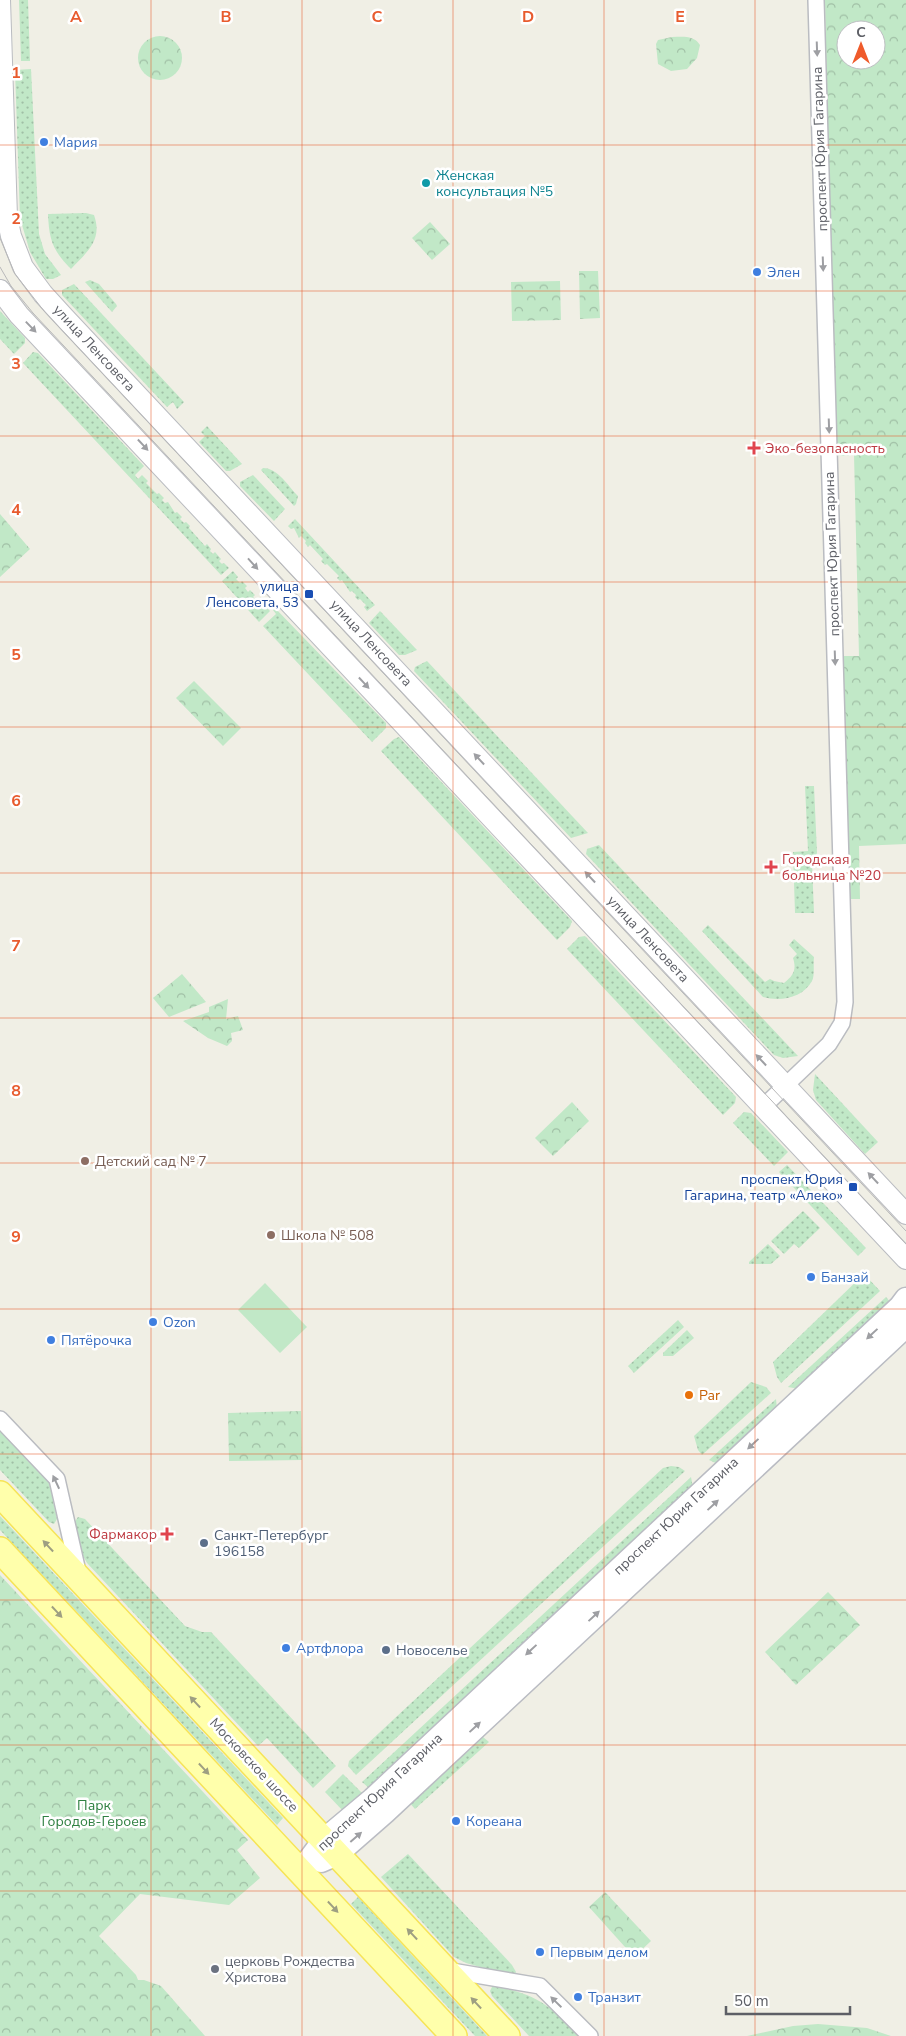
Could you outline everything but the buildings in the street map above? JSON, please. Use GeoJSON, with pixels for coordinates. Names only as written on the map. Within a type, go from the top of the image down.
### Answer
{"type":"FeatureCollection","features":[{"type":"Feature","properties":{"kind":"main road","name":"проспект Юрия Гагарина"},"geometry":{"type":"LineString","coordinates":[[330,1847],[373,1799],[900,1307],[906,1299]]}},
{"type":"Feature","properties":{"kind":"main road","name":"проспект Юрия Гагарина"},"geometry":{"type":"LineString","coordinates":[[300,1872],[330,1847],[385,1812],[906,1326]]}},
{"type":"Feature","properties":{"kind":"main road","name":"Московское шоссе"},"geometry":{"type":"LineString","coordinates":[[0,1494],[507,2036]]}},
{"type":"Feature","properties":{"kind":"main road"},"geometry":{"type":"LineString","coordinates":[[0,1550],[454,2036]]}},
{"type":"Feature","properties":{"kind":"street","name":"улица Ленсовета"},"geometry":{"type":"LineString","coordinates":[[0,0],[7,216],[16,251],[32,280],[64,317],[906,1214]]}},
{"type":"Feature","properties":{"kind":"street","name":"проспект Юрия Гагарина"},"geometry":{"type":"LineString","coordinates":[[763,1107],[829,1044],[842,1023],[844,1013],[839,771],[816,0]]}},
{"type":"Feature","properties":{"kind":"street"},"geometry":{"type":"LineString","coordinates":[[0,290],[19,315],[906,1260]]}},
{"type":"Feature","properties":{"kind":"street"},"geometry":{"type":"LineString","coordinates":[[0,1418],[57,1479],[80,1579]]}},
{"type":"Feature","properties":{"kind":"street"},"geometry":{"type":"LineString","coordinates":[[445,1970],[540,1986],[590,2036]]}},
{"type":"Feature","properties":{"kind":"green space"},"geometry":{"type":"Polygon","coordinates":[[[19,0],[28,0],[30,61],[21,61],[19,0]]]}},
{"type":"Feature","properties":{"kind":"green space"},"geometry":{"type":"Polygon","coordinates":[[[825,0],[906,0],[906,844],[859,846],[860,899],[847,899],[842,656],[859,656],[854,455],[835,456],[825,0]]]}},
{"type":"Feature","properties":{"kind":"green space"},"geometry":{"type":"Polygon","coordinates":[[[160,36],[172,40],[178,46],[182,58],[178,70],[172,76],[160,80],[148,76],[142,70],[138,58],[142,46],[148,40],[160,36]]]}},
{"type":"Feature","properties":{"kind":"green space"},"geometry":{"type":"Polygon","coordinates":[[[672,37],[691,38],[700,45],[697,58],[687,69],[671,71],[658,64],[656,44],[658,40],[672,37]]]}},
{"type":"Feature","properties":{"kind":"green space"},"geometry":{"type":"Polygon","coordinates":[[[31,69],[39,234],[45,254],[61,275],[53,279],[46,279],[30,252],[20,218],[15,70],[31,69]]]}},
{"type":"Feature","properties":{"kind":"green space"},"geometry":{"type":"Polygon","coordinates":[[[86,213],[94,215],[96,224],[95,239],[88,251],[71,269],[53,245],[49,231],[48,214],[86,213]]]}},
{"type":"Feature","properties":{"kind":"green space"},"geometry":{"type":"Polygon","coordinates":[[[430,222],[450,244],[432,260],[412,238],[430,222]]]}},
{"type":"Feature","properties":{"kind":"green space"},"geometry":{"type":"Polygon","coordinates":[[[579,271],[598,271],[600,318],[580,319],[579,271]]]}},
{"type":"Feature","properties":{"kind":"green space"},"geometry":{"type":"Polygon","coordinates":[[[90,280],[99,284],[116,304],[117,306],[112,312],[85,282],[90,280]]]}},
{"type":"Feature","properties":{"kind":"green space"},"geometry":{"type":"Polygon","coordinates":[[[560,281],[561,320],[512,321],[511,282],[560,281]]]}},
{"type":"Feature","properties":{"kind":"green space"},"geometry":{"type":"Polygon","coordinates":[[[74,284],[184,402],[177,409],[173,402],[167,407],[62,295],[62,290],[74,284]]]}},
{"type":"Feature","properties":{"kind":"green space"},"geometry":{"type":"Polygon","coordinates":[[[0,311],[25,338],[25,343],[14,354],[0,339],[0,311]]]}},
{"type":"Feature","properties":{"kind":"green space"},"geometry":{"type":"Polygon","coordinates":[[[33,352],[38,353],[144,466],[135,475],[138,479],[142,475],[148,481],[146,483],[164,498],[162,500],[165,503],[168,502],[175,513],[177,512],[182,517],[180,519],[190,526],[189,528],[205,546],[207,544],[213,554],[215,552],[221,559],[219,561],[222,564],[224,563],[229,568],[221,575],[23,363],[33,352]]]}},
{"type":"Feature","properties":{"kind":"green space"},"geometry":{"type":"Polygon","coordinates":[[[207,426],[242,464],[230,471],[226,471],[199,442],[205,436],[201,432],[207,426]]]}},
{"type":"Feature","properties":{"kind":"green space"},"geometry":{"type":"Polygon","coordinates":[[[263,468],[278,474],[298,496],[294,506],[261,470],[263,468]]]}},
{"type":"Feature","properties":{"kind":"green space"},"geometry":{"type":"Polygon","coordinates":[[[253,475],[285,509],[274,521],[240,486],[240,482],[253,475]]]}},
{"type":"Feature","properties":{"kind":"green space"},"geometry":{"type":"Polygon","coordinates":[[[0,514],[30,549],[0,577],[0,514]]]}},
{"type":"Feature","properties":{"kind":"green space"},"geometry":{"type":"Polygon","coordinates":[[[295,519],[375,605],[367,611],[364,607],[366,605],[355,597],[356,595],[352,591],[350,592],[342,580],[340,581],[337,578],[339,576],[327,564],[325,565],[321,561],[323,559],[310,545],[308,547],[305,543],[306,541],[301,536],[299,538],[294,528],[291,529],[288,526],[295,519]]]}},
{"type":"Feature","properties":{"kind":"green space"},"geometry":{"type":"Polygon","coordinates":[[[233,571],[238,577],[236,579],[240,583],[242,581],[247,586],[245,588],[248,592],[250,590],[255,595],[253,597],[255,599],[258,598],[262,603],[261,605],[270,611],[259,622],[222,581],[233,571]]]}},
{"type":"Feature","properties":{"kind":"green space"},"geometry":{"type":"Polygon","coordinates":[[[275,608],[386,723],[386,728],[372,742],[263,626],[276,614],[273,610],[275,608]]]}},
{"type":"Feature","properties":{"kind":"green space"},"geometry":{"type":"Polygon","coordinates":[[[380,611],[417,650],[405,655],[399,655],[369,623],[380,611]]]}},
{"type":"Feature","properties":{"kind":"green space"},"geometry":{"type":"Polygon","coordinates":[[[427,661],[588,833],[571,838],[414,671],[415,667],[427,661]]]}},
{"type":"Feature","properties":{"kind":"green space"},"geometry":{"type":"Polygon","coordinates":[[[194,681],[241,728],[223,746],[176,698],[194,681]]]}},
{"type":"Feature","properties":{"kind":"green space"},"geometry":{"type":"Polygon","coordinates":[[[399,737],[572,921],[570,927],[557,940],[381,751],[399,737]]]}},
{"type":"Feature","properties":{"kind":"green space"},"geometry":{"type":"Polygon","coordinates":[[[805,786],[814,786],[817,853],[812,863],[814,913],[795,913],[793,852],[808,851],[805,786]]]}},
{"type":"Feature","properties":{"kind":"green space"},"geometry":{"type":"Polygon","coordinates":[[[599,845],[798,1056],[783,1058],[774,1055],[586,854],[587,849],[599,845]]]}},
{"type":"Feature","properties":{"kind":"green space"},"geometry":{"type":"Polygon","coordinates":[[[708,925],[765,982],[770,979],[784,983],[790,978],[795,966],[793,958],[797,954],[789,945],[794,939],[814,957],[812,981],[808,987],[797,995],[784,999],[763,997],[702,931],[708,925]]]}},
{"type":"Feature","properties":{"kind":"green space"},"geometry":{"type":"Polygon","coordinates":[[[585,936],[736,1097],[735,1103],[723,1115],[567,949],[579,937],[585,936]]]}},
{"type":"Feature","properties":{"kind":"green space"},"geometry":{"type":"Polygon","coordinates":[[[182,974],[206,1002],[169,1017],[153,998],[182,974]]]}},
{"type":"Feature","properties":{"kind":"green space"},"geometry":{"type":"Polygon","coordinates":[[[228,999],[226,1019],[238,1016],[243,1030],[231,1033],[232,1041],[227,1046],[208,1038],[183,1021],[209,1012],[209,1007],[228,999]]]}},
{"type":"Feature","properties":{"kind":"green space"},"geometry":{"type":"Polygon","coordinates":[[[815,1074],[878,1142],[865,1154],[816,1100],[813,1090],[815,1074]]]}},
{"type":"Feature","properties":{"kind":"green space"},"geometry":{"type":"Polygon","coordinates":[[[572,1102],[589,1121],[553,1156],[535,1138],[572,1102]]]}},
{"type":"Feature","properties":{"kind":"green space"},"geometry":{"type":"Polygon","coordinates":[[[744,1112],[751,1113],[788,1152],[774,1166],[733,1123],[744,1112]]]}},
{"type":"Feature","properties":{"kind":"green space"},"geometry":{"type":"Polygon","coordinates":[[[787,1165],[866,1248],[858,1256],[779,1172],[787,1165]]]}},
{"type":"Feature","properties":{"kind":"green space"},"geometry":{"type":"Polygon","coordinates":[[[803,1211],[820,1228],[799,1248],[794,1244],[784,1254],[771,1241],[803,1211]]]}},
{"type":"Feature","properties":{"kind":"green space"},"geometry":{"type":"Polygon","coordinates":[[[768,1244],[780,1256],[771,1264],[749,1264],[749,1262],[768,1244]]]}},
{"type":"Feature","properties":{"kind":"green space"},"geometry":{"type":"Polygon","coordinates":[[[864,1274],[880,1291],[781,1383],[777,1377],[773,1362],[864,1274]]]}},
{"type":"Feature","properties":{"kind":"green space"},"geometry":{"type":"Polygon","coordinates":[[[265,1283],[307,1327],[280,1353],[238,1310],[265,1283]]]}},
{"type":"Feature","properties":{"kind":"green space"},"geometry":{"type":"Polygon","coordinates":[[[886,1297],[891,1303],[799,1389],[788,1387],[886,1297]]]}},
{"type":"Feature","properties":{"kind":"green space"},"geometry":{"type":"Polygon","coordinates":[[[678,1320],[684,1327],[634,1373],[628,1366],[678,1320]]]}},
{"type":"Feature","properties":{"kind":"green space"},"geometry":{"type":"Polygon","coordinates":[[[687,1330],[694,1338],[673,1356],[663,1356],[663,1353],[687,1330]]]}},
{"type":"Feature","properties":{"kind":"green space"},"geometry":{"type":"Polygon","coordinates":[[[751,1382],[766,1387],[771,1393],[702,1455],[698,1450],[694,1436],[751,1382]]]}},
{"type":"Feature","properties":{"kind":"green space"},"geometry":{"type":"Polygon","coordinates":[[[776,1399],[777,1409],[718,1464],[709,1460],[776,1399]]]}},
{"type":"Feature","properties":{"kind":"green space"},"geometry":{"type":"Polygon","coordinates":[[[301,1411],[302,1460],[229,1461],[228,1413],[301,1411]]]}},
{"type":"Feature","properties":{"kind":"green space"},"geometry":{"type":"Polygon","coordinates":[[[0,1428],[49,1482],[57,1519],[54,1524],[49,1522],[0,1470],[0,1428]]]}},
{"type":"Feature","properties":{"kind":"green space"},"geometry":{"type":"Polygon","coordinates":[[[679,1467],[685,1471],[356,1775],[348,1766],[349,1761],[663,1468],[679,1467]]]}},
{"type":"Feature","properties":{"kind":"green space"},"geometry":{"type":"Polygon","coordinates":[[[691,1477],[693,1488],[370,1789],[362,1782],[691,1477]]]}},
{"type":"Feature","properties":{"kind":"green space"},"geometry":{"type":"Polygon","coordinates":[[[0,1516],[283,1818],[277,1825],[0,1530],[0,1516]]]}},
{"type":"Feature","properties":{"kind":"green space"},"geometry":{"type":"Polygon","coordinates":[[[78,1517],[85,1519],[185,1626],[202,1632],[211,1632],[336,1766],[313,1788],[267,1738],[258,1746],[87,1563],[83,1556],[74,1523],[78,1517]]]}},
{"type":"Feature","properties":{"kind":"green space","name":"Парк Городов-Героев"},"geometry":{"type":"Polygon","coordinates":[[[0,1575],[248,1840],[237,1850],[260,1878],[229,1905],[140,1894],[99,1936],[136,1975],[138,1980],[144,1980],[161,1986],[205,2036],[0,2036],[0,1575]]]}},
{"type":"Feature","properties":{"kind":"green space"},"geometry":{"type":"Polygon","coordinates":[[[828,1592],[860,1625],[796,1685],[765,1652],[828,1592]]]}},
{"type":"Feature","properties":{"kind":"green space"},"geometry":{"type":"Polygon","coordinates":[[[479,1736],[489,1742],[415,1809],[408,1801],[479,1736]]]}},
{"type":"Feature","properties":{"kind":"green space"},"geometry":{"type":"Polygon","coordinates":[[[343,1774],[363,1794],[344,1812],[325,1792],[343,1774]]]}},
{"type":"Feature","properties":{"kind":"green space"},"geometry":{"type":"Polygon","coordinates":[[[408,1854],[512,1965],[516,1972],[514,1975],[466,1963],[454,1957],[381,1877],[408,1854]]]}},
{"type":"Feature","properties":{"kind":"green space"},"geometry":{"type":"Polygon","coordinates":[[[605,1892],[651,1941],[634,1957],[589,1907],[605,1892]]]}},
{"type":"Feature","properties":{"kind":"green space"},"geometry":{"type":"Polygon","coordinates":[[[358,1897],[487,2036],[475,2036],[351,1904],[358,1897]]]}},
{"type":"Feature","properties":{"kind":"green space"},"geometry":{"type":"Polygon","coordinates":[[[492,1987],[522,1993],[541,2002],[556,2013],[579,2036],[529,2036],[492,1996],[490,1991],[492,1987]]]}},
{"type":"Feature","properties":{"kind":"green space"},"geometry":{"type":"Polygon","coordinates":[[[818,2024],[867,2028],[891,2036],[747,2036],[793,2026],[818,2024]]]}},
{"type":"Feature","properties":{"kind":"tram line"},"geometry":{"type":"LineString","coordinates":[[0,238],[15,274],[44,311],[906,1231]]}},
{"type":"Feature","properties":{"kind":"tram line"},"geometry":{"type":"LineString","coordinates":[[0,267],[11,286],[33,313],[906,1244]]}},
{"type":"Feature","properties":{"kind":"place","name":"Мария"},"geometry":{"type":"Point","coordinates":[44,142]}},
{"type":"Feature","properties":{"kind":"place","name":"Женская консультация №5"},"geometry":{"type":"Point","coordinates":[426,183]}},
{"type":"Feature","properties":{"kind":"place","name":"Элен"},"geometry":{"type":"Point","coordinates":[757,272]}},
{"type":"Feature","properties":{"kind":"place","name":"Эко-безопасность"},"geometry":{"type":"Point","coordinates":[754,448]}},
{"type":"Feature","properties":{"kind":"place","name":"улица Ленсовета, 53"},"geometry":{"type":"Point","coordinates":[309,594]}},
{"type":"Feature","properties":{"kind":"place","name":"Городская больница №20"},"geometry":{"type":"Point","coordinates":[771,867]}},
{"type":"Feature","properties":{"kind":"place","name":"Детский сад № 7"},"geometry":{"type":"Point","coordinates":[85,1161]}},
{"type":"Feature","properties":{"kind":"place","name":"проспект Юрия Гагарина, театр «Алеко»"},"geometry":{"type":"Point","coordinates":[853,1187]}},
{"type":"Feature","properties":{"kind":"place","name":"Школа № 508"},"geometry":{"type":"Point","coordinates":[271,1235]}},
{"type":"Feature","properties":{"kind":"place","name":"Банзай"},"geometry":{"type":"Point","coordinates":[811,1277]}},
{"type":"Feature","properties":{"kind":"place","name":"Ozon"},"geometry":{"type":"Point","coordinates":[153,1322]}},
{"type":"Feature","properties":{"kind":"place","name":"Пятёрочка"},"geometry":{"type":"Point","coordinates":[51,1340]}},
{"type":"Feature","properties":{"kind":"place","name":"Par"},"geometry":{"type":"Point","coordinates":[689,1395]}},
{"type":"Feature","properties":{"kind":"place","name":"Фармакор"},"geometry":{"type":"Point","coordinates":[167,1534]}},
{"type":"Feature","properties":{"kind":"place","name":"Санкт-Петербург 196158"},"geometry":{"type":"Point","coordinates":[204,1543]}},
{"type":"Feature","properties":{"kind":"place","name":"Артфлора"},"geometry":{"type":"Point","coordinates":[286,1648]}},
{"type":"Feature","properties":{"kind":"place","name":"Новоселье"},"geometry":{"type":"Point","coordinates":[386,1650]}},
{"type":"Feature","properties":{"kind":"place","name":"Кореана"},"geometry":{"type":"Point","coordinates":[456,1821]}},
{"type":"Feature","properties":{"kind":"place","name":"Первым делом"},"geometry":{"type":"Point","coordinates":[540,1952]}},
{"type":"Feature","properties":{"kind":"place","name":"церковь Рождества Христова"},"geometry":{"type":"Point","coordinates":[215,1969]}},
{"type":"Feature","properties":{"kind":"place","name":"Транзит"},"geometry":{"type":"Point","coordinates":[578,1997]}}]}
